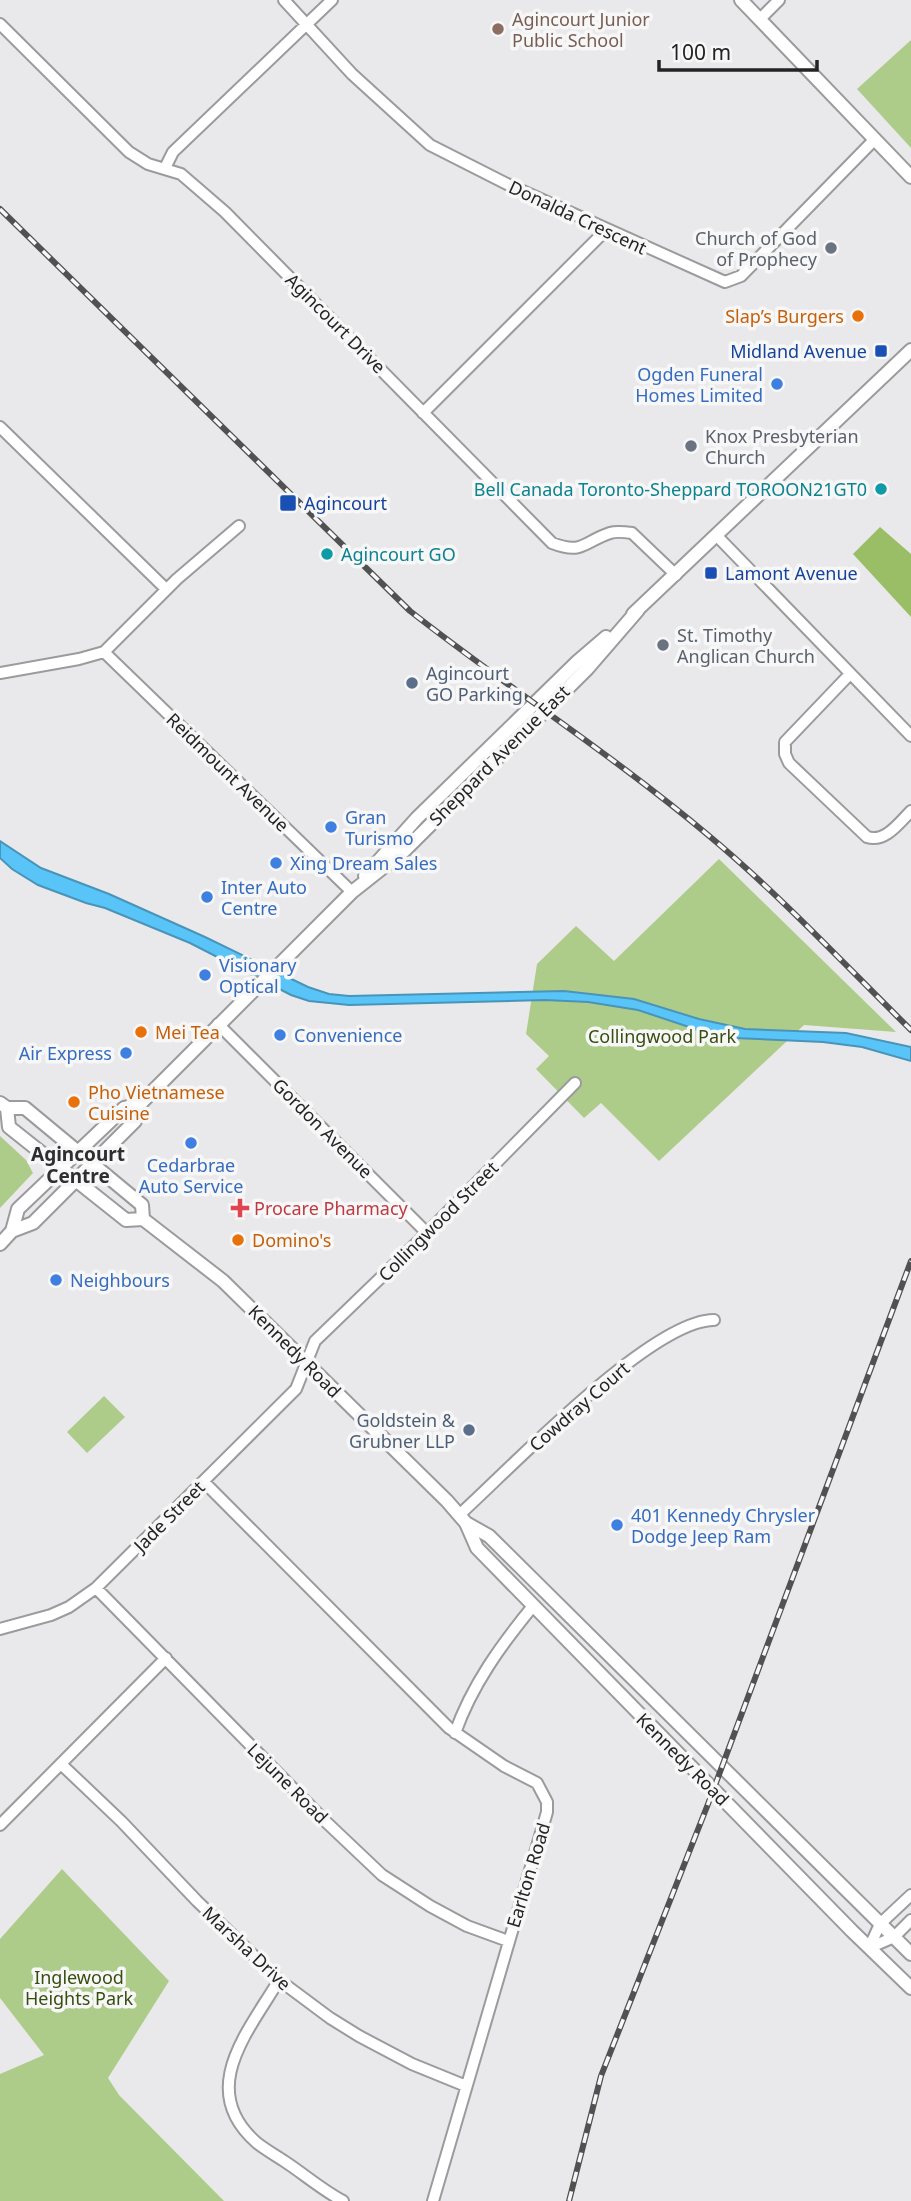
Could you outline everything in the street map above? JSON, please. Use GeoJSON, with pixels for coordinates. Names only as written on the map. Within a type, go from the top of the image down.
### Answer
{"type":"FeatureCollection","features":[{"type":"Feature","properties":{"kind":"main road"},"geometry":{"type":"LineString","coordinates":[[741,0],[911,177]]}},
{"type":"Feature","properties":{"kind":"main road","name":"Sheppard Avenue East"},"geometry":{"type":"LineString","coordinates":[[12,1231],[33,1223],[135,1121],[140,1104],[352,892],[417,818],[578,661],[676,575],[911,351]]}},
{"type":"Feature","properties":{"kind":"main road","name":"Sheppard Avenue East"},"geometry":{"type":"LineString","coordinates":[[0,1244],[12,1231],[19,1209],[124,1108],[140,1104]]}},
{"type":"Feature","properties":{"kind":"main road","name":"Kennedy Road"},"geometry":{"type":"LineString","coordinates":[[143,1219],[142,1205],[93,1163],[25,1108],[4,1106],[9,1127],[126,1220],[143,1219],[223,1280],[463,1519],[489,1536],[911,1954]]}},
{"type":"Feature","properties":{"kind":"main road","name":"Kennedy Road"},"geometry":{"type":"LineString","coordinates":[[463,1519],[477,1548],[911,1988]]}},
{"type":"Feature","properties":{"kind":"street","name":"Donalda Crescent"},"geometry":{"type":"LineString","coordinates":[[284,0],[362,83],[430,145],[507,184],[718,280],[730,282],[741,276],[876,139]]}},
{"type":"Feature","properties":{"kind":"street"},"geometry":{"type":"LineString","coordinates":[[165,168],[173,152],[332,0]]}},
{"type":"Feature","properties":{"kind":"street"},"geometry":{"type":"LineString","coordinates":[[760,19],[779,0]]}},
{"type":"Feature","properties":{"kind":"street","name":"Agincourt Drive"},"geometry":{"type":"LineString","coordinates":[[0,24],[130,152],[148,164],[181,174],[217,205],[552,543],[569,550],[612,532],[632,533],[676,575]]}},
{"type":"Feature","properties":{"kind":"street"},"geometry":{"type":"LineString","coordinates":[[423,413],[606,230]]}},
{"type":"Feature","properties":{"kind":"street"},"geometry":{"type":"LineString","coordinates":[[0,427],[166,589]]}},
{"type":"Feature","properties":{"kind":"street"},"geometry":{"type":"LineString","coordinates":[[0,673],[104,652],[166,589],[239,526]]}},
{"type":"Feature","properties":{"kind":"street"},"geometry":{"type":"LineString","coordinates":[[716,535],[911,736]]}},
{"type":"Feature","properties":{"kind":"street","name":"Reidmount Avenue"},"geometry":{"type":"LineString","coordinates":[[104,652],[352,892]]}},
{"type":"Feature","properties":{"kind":"street"},"geometry":{"type":"LineString","coordinates":[[850,674],[785,742],[785,754],[789,763],[867,837],[878,838],[889,832],[911,811]]}},
{"type":"Feature","properties":{"kind":"street","name":"Gordon Avenue"},"geometry":{"type":"LineString","coordinates":[[218,1024],[427,1233]]}},
{"type":"Feature","properties":{"kind":"street","name":"Collingwood Street"},"geometry":{"type":"LineString","coordinates":[[307,1363],[315,1341],[427,1233],[575,1083]]}},
{"type":"Feature","properties":{"kind":"street","name":"Cowdray Court"},"geometry":{"type":"LineString","coordinates":[[463,1519],[569,1411],[636,1357],[663,1338],[690,1325],[714,1320]]}},
{"type":"Feature","properties":{"kind":"street","name":"Jade Street"},"geometry":{"type":"LineString","coordinates":[[0,1629],[51,1615],[69,1607],[96,1588],[296,1389],[307,1363]]}},
{"type":"Feature","properties":{"kind":"street","name":"Earlton Road"},"geometry":{"type":"LineString","coordinates":[[204,1482],[455,1733],[504,1766],[537,1783],[547,1802],[547,1812],[433,2201]]}},
{"type":"Feature","properties":{"kind":"street","name":"Lejune Road"},"geometry":{"type":"LineString","coordinates":[[96,1588],[314,1810],[382,1875],[467,1926],[508,1941]]}},
{"type":"Feature","properties":{"kind":"street"},"geometry":{"type":"LineString","coordinates":[[455,1733],[464,1708],[484,1672],[533,1606]]}},
{"type":"Feature","properties":{"kind":"street"},"geometry":{"type":"LineString","coordinates":[[0,1825],[166,1658]]}},
{"type":"Feature","properties":{"kind":"street","name":"Marsha Drive"},"geometry":{"type":"LineString","coordinates":[[61,1764],[121,1821],[197,1902],[279,1980],[359,2036],[412,2064],[466,2086]]}},
{"type":"Feature","properties":{"kind":"street"},"geometry":{"type":"LineString","coordinates":[[869,1948],[880,1924],[911,1895]]}},
{"type":"Feature","properties":{"kind":"street"},"geometry":{"type":"LineString","coordinates":[[869,1948],[894,1937],[911,1920]]}},
{"type":"Feature","properties":{"kind":"street"},"geometry":{"type":"LineString","coordinates":[[279,1980],[235,2056],[228,2079],[228,2099],[238,2118],[257,2142],[342,2201]]}},
{"type":"Feature","properties":{"kind":"green space"},"geometry":{"type":"Polygon","coordinates":[[[911,40],[911,148],[857,89],[911,40]]]}},
{"type":"Feature","properties":{"kind":"green space"},"geometry":{"type":"Polygon","coordinates":[[[880,527],[911,554],[911,617],[853,554],[880,527]]]}},
{"type":"Feature","properties":{"kind":"green space","name":"Collingwood Park"},"geometry":{"type":"Polygon","coordinates":[[[719,859],[896,1032],[804,1025],[659,1161],[601,1103],[584,1118],[536,1069],[549,1056],[526,1034],[537,964],[576,926],[614,961],[719,859]]]}},
{"type":"Feature","properties":{"kind":"green space"},"geometry":{"type":"Polygon","coordinates":[[[0,1136],[26,1160],[33,1173],[0,1208],[0,1136]]]}},
{"type":"Feature","properties":{"kind":"green space"},"geometry":{"type":"Polygon","coordinates":[[[104,1396],[125,1417],[87,1453],[67,1432],[104,1396]]]}},
{"type":"Feature","properties":{"kind":"green space","name":"Inglewood Heights Park"},"geometry":{"type":"Polygon","coordinates":[[[62,1869],[169,1981],[108,2078],[119,2095],[224,2201],[0,2201],[0,2074],[44,2055],[0,1998],[0,1939],[62,1869]]]}},
{"type":"Feature","properties":{"kind":"water"},"geometry":{"type":"Polygon","coordinates":[[[0,841],[41,868],[109,894],[308,987],[329,994],[349,996],[564,991],[634,999],[699,1019],[745,1029],[846,1033],[911,1047],[911,1061],[862,1047],[823,1042],[734,1038],[701,1031],[638,1010],[588,1002],[545,1000],[349,1005],[309,1001],[291,995],[190,943],[105,908],[38,885],[0,858],[0,841]]]}},
{"type":"Feature","properties":{"kind":"railway"},"geometry":{"type":"LineString","coordinates":[[0,209],[410,611],[635,777],[708,835],[786,906],[911,1030]]}},
{"type":"Feature","properties":{"kind":"railway"},"geometry":{"type":"LineString","coordinates":[[569,2201],[601,2076],[708,1804],[911,1261]]}},
{"type":"Feature","properties":{"kind":"place","name":"Agincourt Junior Public School"},"geometry":{"type":"Point","coordinates":[498,29]}},
{"type":"Feature","properties":{"kind":"place","name":"Church of God of Prophecy"},"geometry":{"type":"Point","coordinates":[831,248]}},
{"type":"Feature","properties":{"kind":"place","name":"Slap’s Burgers"},"geometry":{"type":"Point","coordinates":[858,316]}},
{"type":"Feature","properties":{"kind":"place","name":"Midland Avenue"},"geometry":{"type":"Point","coordinates":[881,351]}},
{"type":"Feature","properties":{"kind":"place","name":"Ogden Funeral Homes Limited"},"geometry":{"type":"Point","coordinates":[777,384]}},
{"type":"Feature","properties":{"kind":"place","name":"Knox Presbyterian Church"},"geometry":{"type":"Point","coordinates":[691,446]}},
{"type":"Feature","properties":{"kind":"place","name":"Bell Canada Toronto-Sheppard TOROON21GT0"},"geometry":{"type":"Point","coordinates":[881,489]}},
{"type":"Feature","properties":{"kind":"place","name":"Agincourt"},"geometry":{"type":"Point","coordinates":[288,503]}},
{"type":"Feature","properties":{"kind":"place","name":"Agincourt GO"},"geometry":{"type":"Point","coordinates":[327,554]}},
{"type":"Feature","properties":{"kind":"place","name":"Lamont Avenue"},"geometry":{"type":"Point","coordinates":[711,573]}},
{"type":"Feature","properties":{"kind":"place","name":"St. Timothy Anglican Church"},"geometry":{"type":"Point","coordinates":[663,645]}},
{"type":"Feature","properties":{"kind":"place","name":"Agincourt GO Parking"},"geometry":{"type":"Point","coordinates":[412,683]}},
{"type":"Feature","properties":{"kind":"place","name":"Gran Turismo"},"geometry":{"type":"Point","coordinates":[331,827]}},
{"type":"Feature","properties":{"kind":"place","name":"Xing Dream Sales"},"geometry":{"type":"Point","coordinates":[276,863]}},
{"type":"Feature","properties":{"kind":"place","name":"Inter Auto Centre"},"geometry":{"type":"Point","coordinates":[207,897]}},
{"type":"Feature","properties":{"kind":"place","name":"Visionary Optical"},"geometry":{"type":"Point","coordinates":[205,975]}},
{"type":"Feature","properties":{"kind":"place","name":"Mei Tea"},"geometry":{"type":"Point","coordinates":[141,1032]}},
{"type":"Feature","properties":{"kind":"place","name":"Convenience"},"geometry":{"type":"Point","coordinates":[280,1035]}},
{"type":"Feature","properties":{"kind":"place","name":"Air Express"},"geometry":{"type":"Point","coordinates":[126,1053]}},
{"type":"Feature","properties":{"kind":"place","name":"Pho Vietnamese Cuisine"},"geometry":{"type":"Point","coordinates":[74,1102]}},
{"type":"Feature","properties":{"kind":"place","name":"Cedarbrae Auto Service"},"geometry":{"type":"Point","coordinates":[191,1143]}},
{"type":"Feature","properties":{"kind":"place","name":"Procare Pharmacy"},"geometry":{"type":"Point","coordinates":[240,1208]}},
{"type":"Feature","properties":{"kind":"place","name":"Domino's"},"geometry":{"type":"Point","coordinates":[238,1240]}},
{"type":"Feature","properties":{"kind":"place","name":"Neighbours"},"geometry":{"type":"Point","coordinates":[56,1280]}},
{"type":"Feature","properties":{"kind":"place","name":"Goldstein & Grubner LLP"},"geometry":{"type":"Point","coordinates":[469,1430]}},
{"type":"Feature","properties":{"kind":"place","name":"401 Kennedy Chrysler Dodge Jeep Ram"},"geometry":{"type":"Point","coordinates":[617,1525]}},
{"type":"Feature","properties":{"kind":"district","name":"Agincourt Centre"},"geometry":{"type":"Point","coordinates":[78,1165]}}]}
